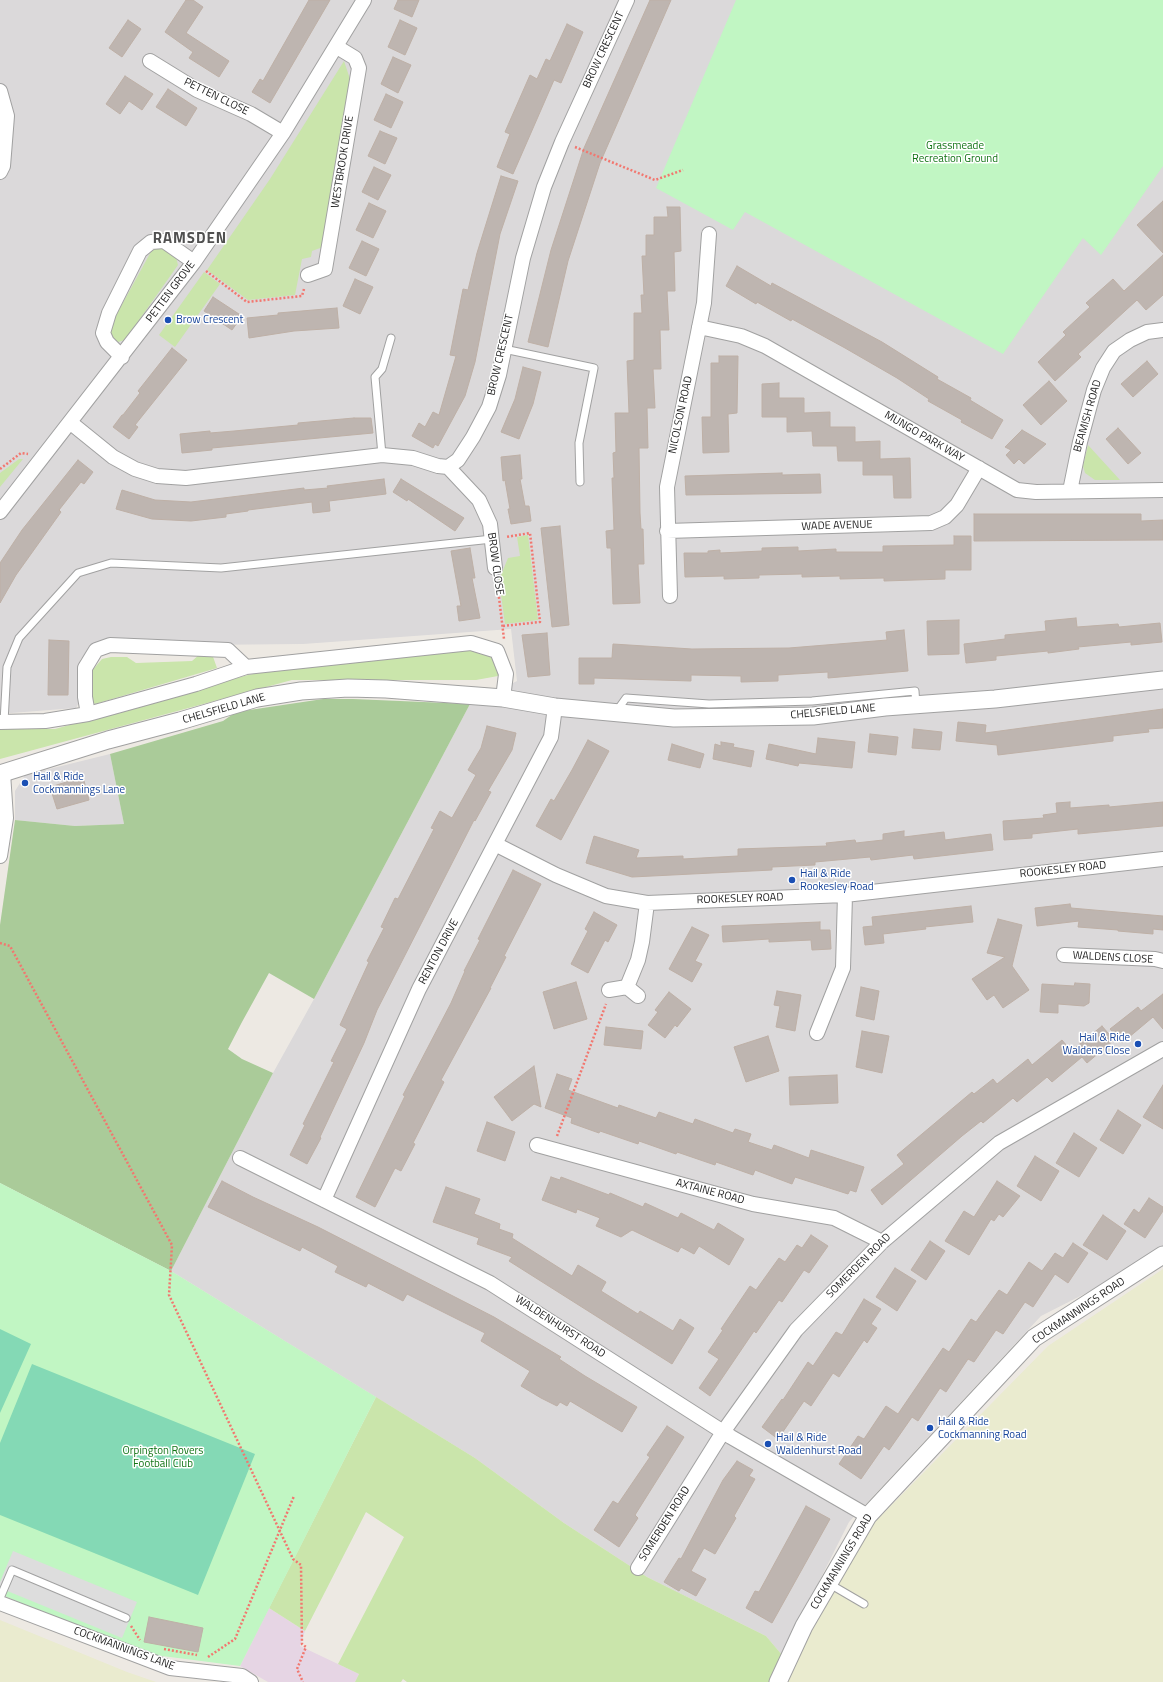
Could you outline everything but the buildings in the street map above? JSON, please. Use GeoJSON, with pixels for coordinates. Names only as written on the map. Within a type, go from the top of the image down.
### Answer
{"type":"FeatureCollection","features":[{"type":"Feature","properties":{"kind":"street","name":"PETTEN GROVE"},"geometry":{"type":"LineString","coordinates":[[0,512],[71,423],[194,262],[283,133],[337,47],[364,0]]}},
{"type":"Feature","properties":{"kind":"street","name":"BROW CRESCENT"},"geometry":{"type":"LineString","coordinates":[[448,467],[458,460],[466,449],[488,407],[499,375],[523,258],[544,188],[562,142],[627,0]]}},
{"type":"Feature","properties":{"kind":"street","name":"WESTBROOK DRIVE"},"geometry":{"type":"LineString","coordinates":[[308,275],[325,269],[359,68],[355,58],[337,47]]}},
{"type":"Feature","properties":{"kind":"street","name":"PETTEN CLOSE"},"geometry":{"type":"LineString","coordinates":[[150,61],[197,90],[251,114],[283,133]]}},
{"type":"Feature","properties":{"kind":"street"},"geometry":{"type":"LineString","coordinates":[[0,91],[7,116],[3,166],[0,172]]}},
{"type":"Feature","properties":{"kind":"street","name":"NICOLSON ROAD"},"geometry":{"type":"LineString","coordinates":[[670,596],[666,502],[668,480],[704,303],[709,234]]}},
{"type":"Feature","properties":{"kind":"street"},"geometry":{"type":"LineString","coordinates":[[122,357],[107,342],[104,333],[109,313],[140,251],[151,242],[164,241],[194,262]]}},
{"type":"Feature","properties":{"kind":"street","name":"MUNGO PARK WAY"},"geometry":{"type":"LineString","coordinates":[[699,327],[741,336],[765,346],[1017,490],[1163,490]]}},
{"type":"Feature","properties":{"kind":"street","name":"BEAMISH ROAD"},"geometry":{"type":"LineString","coordinates":[[1070,491],[1080,442],[1094,390],[1103,368],[1114,351],[1130,340],[1147,332],[1163,330]]}},
{"type":"Feature","properties":{"kind":"street"},"geometry":{"type":"LineString","coordinates":[[71,423],[113,457],[135,469],[157,476],[186,478],[382,455],[413,458],[448,467]]}},
{"type":"Feature","properties":{"kind":"street","name":"BROW CLOSE"},"geometry":{"type":"LineString","coordinates":[[448,467],[479,500],[490,524],[495,568]]}},
{"type":"Feature","properties":{"kind":"street","name":"WADE AVENUE"},"geometry":{"type":"LineString","coordinates":[[667,531],[931,523],[945,517],[957,505],[979,468]]}},
{"type":"Feature","properties":{"kind":"street"},"geometry":{"type":"LineString","coordinates":[[2,722],[45,721],[88,714],[196,684],[246,667],[471,643],[497,651],[506,674],[503,698]]}},
{"type":"Feature","properties":{"kind":"street"},"geometry":{"type":"LineString","coordinates":[[88,714],[85,697],[85,668],[96,650],[110,645],[228,650],[246,667]]}},
{"type":"Feature","properties":{"kind":"street","name":"CHELSFIELD LANE"},"geometry":{"type":"LineString","coordinates":[[1,774],[108,740],[180,722],[257,698],[294,692],[348,688],[386,689],[503,698],[555,706],[674,718],[813,716],[885,707],[916,706],[995,699],[1163,680]]}},
{"type":"Feature","properties":{"kind":"street","name":"RENTON DRIVE"},"geometry":{"type":"LineString","coordinates":[[324,1200],[419,990],[551,737],[555,706]]}},
{"type":"Feature","properties":{"kind":"street"},"geometry":{"type":"LineString","coordinates":[[0,856],[6,818],[2,794],[1,774]]}},
{"type":"Feature","properties":{"kind":"street","name":"ROOKESLEY ROAD"},"geometry":{"type":"LineString","coordinates":[[495,844],[556,875],[606,896],[647,903],[845,895],[1163,859]]}},
{"type":"Feature","properties":{"kind":"street"},"geometry":{"type":"LineString","coordinates":[[817,1033],[843,968],[845,895]]}},
{"type":"Feature","properties":{"kind":"street"},"geometry":{"type":"LineString","coordinates":[[609,990],[633,991],[647,903]]}},
{"type":"Feature","properties":{"kind":"street","name":"WALDENS CLOSE"},"geometry":{"type":"LineString","coordinates":[[1064,955],[1155,959],[1163,961]]}},
{"type":"Feature","properties":{"kind":"street","name":"SOMERDEN ROAD"},"geometry":{"type":"LineString","coordinates":[[638,1568],[722,1432],[796,1330],[882,1242],[998,1143],[1163,1049]]}},
{"type":"Feature","properties":{"kind":"street","name":"AXTAINE ROAD"},"geometry":{"type":"LineString","coordinates":[[537,1145],[753,1204],[834,1218],[882,1242]]}},
{"type":"Feature","properties":{"kind":"street","name":"WALDENHURST ROAD"},"geometry":{"type":"LineString","coordinates":[[240,1158],[490,1283],[722,1432],[868,1516]]}},
{"type":"Feature","properties":{"kind":"street","name":"COCKMANNINGS ROAD"},"geometry":{"type":"LineString","coordinates":[[778,1682],[804,1626],[868,1516],[1034,1338],[1163,1255]]}},
{"type":"Feature","properties":{"kind":"street","name":"COCKMANNINGS LANE"},"geometry":{"type":"LineString","coordinates":[[0,1603],[170,1668],[242,1676],[251,1682]]}},
{"type":"Feature","properties":{"kind":"lane"},"geometry":{"type":"LineString","coordinates":[[382,455],[375,377],[382,368],[391,338]]}},
{"type":"Feature","properties":{"kind":"lane"},"geometry":{"type":"LineString","coordinates":[[504,349],[594,368],[579,443],[580,482]]}},
{"type":"Feature","properties":{"kind":"lane"},"geometry":{"type":"LineString","coordinates":[[2,722],[7,667],[20,638],[78,573],[111,563],[221,568],[492,539]]}},
{"type":"Feature","properties":{"kind":"lane"},"geometry":{"type":"LineString","coordinates":[[0,1598],[12,1570],[126,1618]]}},
{"type":"Feature","properties":{"kind":"lane"},"geometry":{"type":"LineString","coordinates":[[828,1583],[864,1604]]}},
{"type":"Feature","properties":{"kind":"path"},"geometry":{"type":"LineString","coordinates":[[562,142],[655,180],[683,170]]}},
{"type":"Feature","properties":{"kind":"path"},"geometry":{"type":"LineString","coordinates":[[194,262],[247,302],[302,296],[308,275]]}},
{"type":"Feature","properties":{"kind":"path"},"geometry":{"type":"LineString","coordinates":[[0,469],[22,453],[43,457]]}},
{"type":"Feature","properties":{"kind":"path"},"geometry":{"type":"LineString","coordinates":[[492,539],[530,533],[540,622],[503,626]]}},
{"type":"Feature","properties":{"kind":"path","name":"BROW CLOSE"},"geometry":{"type":"LineString","coordinates":[[495,568],[503,626],[504,647]]}},
{"type":"Feature","properties":{"kind":"path"},"geometry":{"type":"LineString","coordinates":[[0,943],[10,946],[172,1245],[168,1295],[294,1559],[301,1565],[302,1644],[306,1647],[296,1669],[303,1682]]}},
{"type":"Feature","properties":{"kind":"path"},"geometry":{"type":"LineString","coordinates":[[552,1149],[606,1004],[609,990]]}},
{"type":"Feature","properties":{"kind":"path"},"geometry":{"type":"LineString","coordinates":[[158,1647],[208,1657],[235,1639],[294,1496]]}},
{"type":"Feature","properties":{"kind":"path"},"geometry":{"type":"LineString","coordinates":[[126,1618],[143,1645]]}},
{"type":"Feature","properties":{"kind":"shaded area"},"geometry":{"type":"Polygon","coordinates":[[[0,0],[1163,0],[1163,1252],[1155,1258],[1041,1316],[849,1522],[782,1655],[766,1636],[647,1577],[564,1523],[475,1458],[171,1271],[273,1073],[314,999],[470,704],[517,681],[511,629],[303,644],[93,646],[80,660],[79,702],[76,708],[11,713],[0,712],[0,0]]]}},
{"type":"Feature","properties":{"kind":"shaded area"},"geometry":{"type":"Polygon","coordinates":[[[110,754],[124,824],[75,826],[15,820],[15,791],[25,775],[110,754]]]}},
{"type":"Feature","properties":{"kind":"shaded area"},"geometry":{"type":"Polygon","coordinates":[[[13,1551],[137,1602],[122,1638],[0,1588],[0,1582],[13,1551]]]}},
{"type":"Feature","properties":{"kind":"shaded area"},"geometry":{"type":"Polygon","coordinates":[[[269,1608],[305,1631],[300,1646],[359,1674],[355,1682],[268,1682],[240,1666],[269,1608]]]}},
{"type":"Feature","properties":{"kind":"green space","name":"Grassmeade Recreation Ground"},"geometry":{"type":"Polygon","coordinates":[[[736,0],[1163,0],[1163,166],[1101,255],[1083,238],[1003,354],[745,212],[733,230],[656,188],[736,0]]]}},
{"type":"Feature","properties":{"kind":"green space"},"geometry":{"type":"Polygon","coordinates":[[[344,61],[350,79],[323,247],[312,251],[311,257],[302,259],[295,295],[248,300],[207,270],[270,179],[344,61]]]}},
{"type":"Feature","properties":{"kind":"green space"},"geometry":{"type":"Polygon","coordinates":[[[160,246],[176,257],[178,265],[125,340],[118,342],[108,337],[108,330],[153,248],[160,246]]]}},
{"type":"Feature","properties":{"kind":"green space"},"geometry":{"type":"Polygon","coordinates":[[[204,272],[220,284],[175,347],[159,335],[204,272]]]}},
{"type":"Feature","properties":{"kind":"green space"},"geometry":{"type":"Polygon","coordinates":[[[1088,445],[1120,480],[1095,480],[1085,473],[1083,466],[1088,445]]]}},
{"type":"Feature","properties":{"kind":"green space"},"geometry":{"type":"Polygon","coordinates":[[[19,459],[23,459],[0,487],[0,473],[19,459]]]}},
{"type":"Feature","properties":{"kind":"green space"},"geometry":{"type":"Polygon","coordinates":[[[528,535],[538,620],[505,624],[499,580],[508,558],[520,556],[517,537],[528,535]]]}},
{"type":"Feature","properties":{"kind":"green space"},"geometry":{"type":"Polygon","coordinates":[[[474,647],[493,656],[499,670],[498,676],[476,680],[292,680],[0,759],[0,729],[55,729],[248,675],[296,666],[474,647]]]}},
{"type":"Feature","properties":{"kind":"green space"},"geometry":{"type":"Polygon","coordinates":[[[200,654],[212,654],[217,668],[95,704],[88,697],[90,673],[102,659],[111,657],[127,657],[136,663],[192,661],[200,654]]]}},
{"type":"Feature","properties":{"kind":"green space"},"geometry":{"type":"Polygon","coordinates":[[[323,699],[470,704],[314,999],[269,973],[242,1022],[228,1049],[242,1059],[273,1073],[171,1271],[0,1183],[0,925],[15,820],[75,826],[124,824],[110,754],[223,721],[236,712],[323,699]]]}},
{"type":"Feature","properties":{"kind":"green space","name":"Orpington Rovers Football Club"},"geometry":{"type":"Polygon","coordinates":[[[0,1183],[171,1271],[376,1397],[240,1666],[139,1653],[0,1594],[0,1183]]]}},
{"type":"Feature","properties":{"kind":"green space"},"geometry":{"type":"Polygon","coordinates":[[[1163,1269],[1163,1682],[788,1682],[800,1652],[871,1526],[1048,1346],[1163,1269]]]}},
{"type":"Feature","properties":{"kind":"green space"},"geometry":{"type":"Polygon","coordinates":[[[0,1329],[31,1344],[0,1413],[0,1329]]]}},
{"type":"Feature","properties":{"kind":"green space"},"geometry":{"type":"Polygon","coordinates":[[[32,1364],[255,1454],[198,1595],[0,1515],[0,1443],[32,1364]]]}},
{"type":"Feature","properties":{"kind":"green space"},"geometry":{"type":"Polygon","coordinates":[[[376,1397],[475,1458],[564,1523],[647,1577],[766,1636],[782,1655],[769,1682],[407,1682],[403,1679],[401,1682],[355,1682],[359,1674],[338,1664],[404,1537],[366,1512],[305,1631],[269,1608],[376,1397]]]}},
{"type":"Feature","properties":{"kind":"green space"},"geometry":{"type":"Polygon","coordinates":[[[0,1620],[127,1672],[156,1682],[0,1682],[0,1620]]]}},
{"type":"Feature","properties":{"kind":"place","name":"Brow Crescent"},"geometry":{"type":"Point","coordinates":[168,320]}},
{"type":"Feature","properties":{"kind":"place","name":"Hail & Ride Cockmannings Lane"},"geometry":{"type":"Point","coordinates":[25,783]}},
{"type":"Feature","properties":{"kind":"place","name":"Hail & Ride Rookesley Road"},"geometry":{"type":"Point","coordinates":[792,880]}},
{"type":"Feature","properties":{"kind":"place","name":"Hail & Ride Waldens Close"},"geometry":{"type":"Point","coordinates":[1138,1044]}},
{"type":"Feature","properties":{"kind":"place","name":"Hail & Ride Cockmanning Road"},"geometry":{"type":"Point","coordinates":[930,1428]}},
{"type":"Feature","properties":{"kind":"place","name":"Hail & Ride Waldenhurst Road"},"geometry":{"type":"Point","coordinates":[768,1444]}},
{"type":"Feature","properties":{"kind":"district","name":"RAMSDEN"},"geometry":{"type":"Point","coordinates":[190,239]}}]}
